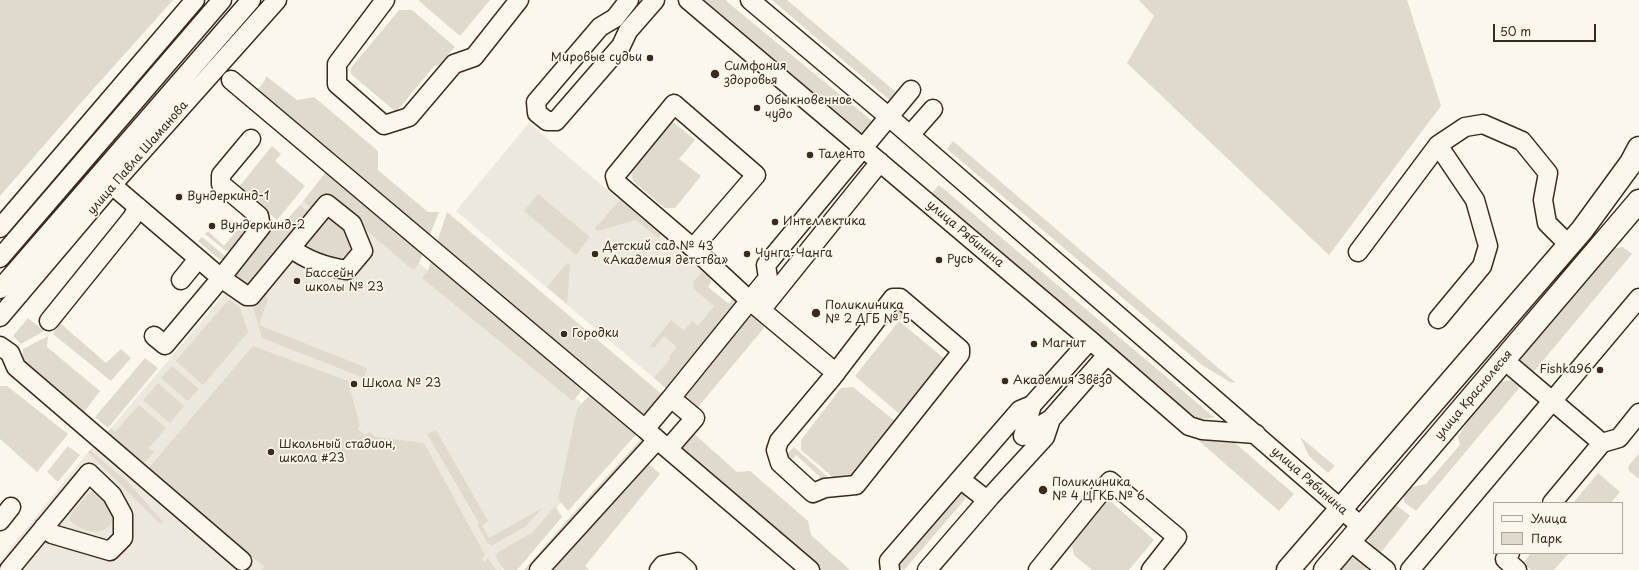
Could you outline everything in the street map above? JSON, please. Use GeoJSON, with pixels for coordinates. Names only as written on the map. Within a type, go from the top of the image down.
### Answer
{"type":"FeatureCollection","features":[{"type":"Feature","properties":{"kind":"main road"},"geometry":{"type":"LineString","coordinates":[[1288,570],[1576,237],[1631,163],[1639,148]]}},
{"type":"Feature","properties":{"kind":"main road","name":"улица Краснолесья"},"geometry":{"type":"LineString","coordinates":[[1325,570],[1639,201]]}},
{"type":"Feature","properties":{"kind":"street"},"geometry":{"type":"LineString","coordinates":[[0,228],[195,0]]}},
{"type":"Feature","properties":{"kind":"street"},"geometry":{"type":"LineString","coordinates":[[0,258],[222,0]]}},
{"type":"Feature","properties":{"kind":"street","name":"улица Павла Шаманова"},"geometry":{"type":"LineString","coordinates":[[0,290],[251,0]]}},
{"type":"Feature","properties":{"kind":"street","name":"улица Павла Шаманова"},"geometry":{"type":"LineString","coordinates":[[0,317],[112,185],[277,0]]}},
{"type":"Feature","properties":{"kind":"street"},"geometry":{"type":"LineString","coordinates":[[384,0],[337,64],[337,84],[384,125],[410,117],[454,64],[474,56],[519,0]]}},
{"type":"Feature","properties":{"kind":"street"},"geometry":{"type":"LineString","coordinates":[[630,0],[615,18],[600,27],[536,102],[537,113],[547,121],[556,121],[620,46],[628,32],[655,0]]}},
{"type":"Feature","properties":{"kind":"street","name":"улица Рябинина"},"geometry":{"type":"LineString","coordinates":[[688,0],[1090,340],[1189,426],[1202,430],[1256,434]]}},
{"type":"Feature","properties":{"kind":"street","name":"улица Рябинина"},"geometry":{"type":"LineString","coordinates":[[750,0],[910,135],[1341,509],[1356,534],[1386,570]]}},
{"type":"Feature","properties":{"kind":"street"},"geometry":{"type":"LineString","coordinates":[[615,18],[610,37],[628,32]]}},
{"type":"Feature","properties":{"kind":"street"},"geometry":{"type":"LineString","coordinates":[[231,80],[810,570]]}},
{"type":"Feature","properties":{"kind":"street"},"geometry":{"type":"LineString","coordinates":[[755,305],[768,278],[766,265],[911,90]]}},
{"type":"Feature","properties":{"kind":"street"},"geometry":{"type":"LineString","coordinates":[[693,248],[756,175],[674,104],[616,176],[617,183],[693,248],[755,305],[836,373]]}},
{"type":"Feature","properties":{"kind":"street"},"geometry":{"type":"LineString","coordinates":[[910,135],[933,109]]}},
{"type":"Feature","properties":{"kind":"street"},"geometry":{"type":"LineString","coordinates":[[1358,252],[1438,145],[1465,128],[1484,124],[1522,141],[1548,173],[1543,200],[1547,223],[1576,237]]}},
{"type":"Feature","properties":{"kind":"street"},"geometry":{"type":"LineString","coordinates":[[154,336],[165,345],[262,227],[259,216],[221,184],[221,175],[251,139]]}},
{"type":"Feature","properties":{"kind":"street"},"geometry":{"type":"LineString","coordinates":[[1438,145],[1475,200],[1488,246],[1482,266],[1438,319]]}},
{"type":"Feature","properties":{"kind":"street"},"geometry":{"type":"LineString","coordinates":[[657,439],[671,398],[755,305],[880,162]]}},
{"type":"Feature","properties":{"kind":"street"},"geometry":{"type":"LineString","coordinates":[[112,185],[198,259],[246,296],[251,296],[291,248]]}},
{"type":"Feature","properties":{"kind":"street"},"geometry":{"type":"LineString","coordinates":[[49,321],[132,218],[138,207]]}},
{"type":"Feature","properties":{"kind":"street"},"geometry":{"type":"LineString","coordinates":[[181,280],[198,259]]}},
{"type":"Feature","properties":{"kind":"street"},"geometry":{"type":"LineString","coordinates":[[893,298],[900,298],[960,349],[960,354],[856,485],[825,488],[813,493],[780,463],[776,450],[779,442],[836,373],[893,298]]}},
{"type":"Feature","properties":{"kind":"street"},"geometry":{"type":"LineString","coordinates":[[1410,570],[1639,298]]}},
{"type":"Feature","properties":{"kind":"street"},"geometry":{"type":"LineString","coordinates":[[1090,340],[1032,405],[1023,436],[1051,419],[1107,355]]}},
{"type":"Feature","properties":{"kind":"street"},"geometry":{"type":"LineString","coordinates":[[0,346],[10,353],[16,367],[246,567]]}},
{"type":"Feature","properties":{"kind":"street"},"geometry":{"type":"LineString","coordinates":[[1504,360],[1602,443]]}},
{"type":"Feature","properties":{"kind":"street"},"geometry":{"type":"LineString","coordinates":[[539,570],[657,439],[695,418],[671,398]]}},
{"type":"Feature","properties":{"kind":"street"},"geometry":{"type":"LineString","coordinates":[[890,570],[889,561],[1020,410],[1032,405]]}},
{"type":"Feature","properties":{"kind":"street"},"geometry":{"type":"LineString","coordinates":[[1553,502],[1602,443],[1619,438],[1639,412]]}},
{"type":"Feature","properties":{"kind":"street"},"geometry":{"type":"LineString","coordinates":[[927,570],[987,500],[1045,437],[1051,419]]}},
{"type":"Feature","properties":{"kind":"street"},"geometry":{"type":"LineString","coordinates":[[9,570],[44,527],[89,473],[112,495],[123,515],[123,538],[110,550],[52,534],[44,527]]}},
{"type":"Feature","properties":{"kind":"street"},"geometry":{"type":"LineString","coordinates":[[960,479],[987,500]]}},
{"type":"Feature","properties":{"kind":"street"},"geometry":{"type":"LineString","coordinates":[[1038,570],[1110,481],[1177,537],[1151,570]]}},
{"type":"Feature","properties":{"kind":"street"},"geometry":{"type":"LineString","coordinates":[[0,521],[11,507]]}},
{"type":"Feature","properties":{"kind":"street"},"geometry":{"type":"LineString","coordinates":[[1509,554],[1504,559],[1517,570]]}},
{"type":"Feature","properties":{"kind":"street"},"geometry":{"type":"LineString","coordinates":[[659,570],[663,565],[678,562],[687,570]]}},
{"type":"Feature","properties":{"kind":"shaded area","name":"Детский сад № 43 «Академия детства»"},"geometry":{"type":"Polygon","coordinates":[[[529,123],[710,278],[711,282],[708,287],[729,304],[662,385],[456,211],[529,123]]]}},
{"type":"Feature","properties":{"kind":"shaded area","name":"Школа № 23"},"geometry":{"type":"Polygon","coordinates":[[[322,179],[620,437],[501,570],[0,570],[0,561],[88,452],[111,428],[322,179]]]}},
{"type":"Feature","properties":{"kind":"green space"},"geometry":{"type":"Polygon","coordinates":[[[0,0],[173,0],[0,196],[0,0]]]}},
{"type":"Feature","properties":{"kind":"green space"},"geometry":{"type":"Polygon","coordinates":[[[418,0],[490,0],[460,36],[418,0]]]}},
{"type":"Feature","properties":{"kind":"green space"},"geometry":{"type":"Polygon","coordinates":[[[697,0],[725,0],[872,121],[860,136],[697,0]]]}},
{"type":"Feature","properties":{"kind":"green space"},"geometry":{"type":"Polygon","coordinates":[[[772,0],[787,0],[897,93],[891,101],[772,0]]]}},
{"type":"Feature","properties":{"kind":"green space"},"geometry":{"type":"Polygon","coordinates":[[[1139,0],[1407,0],[1441,106],[1329,255],[1127,63],[1154,16],[1139,0]]]}},
{"type":"Feature","properties":{"kind":"green space"},"geometry":{"type":"Polygon","coordinates":[[[399,10],[412,10],[455,47],[439,65],[434,66],[396,112],[351,74],[351,68],[399,10]]]}},
{"type":"Feature","properties":{"kind":"green space"},"geometry":{"type":"Polygon","coordinates":[[[266,76],[297,100],[314,97],[378,151],[378,170],[428,212],[439,212],[427,242],[252,89],[259,88],[266,76]]]}},
{"type":"Feature","properties":{"kind":"green space"},"geometry":{"type":"Polygon","coordinates":[[[672,121],[695,140],[679,159],[701,176],[675,208],[665,208],[633,181],[631,172],[672,121]]]}},
{"type":"Feature","properties":{"kind":"green space"},"geometry":{"type":"Polygon","coordinates":[[[953,141],[1236,383],[1230,382],[1202,365],[947,149],[953,141]]]}},
{"type":"Feature","properties":{"kind":"green space"},"geometry":{"type":"Polygon","coordinates":[[[272,146],[281,154],[275,161],[305,186],[277,220],[238,188],[272,146]]]}},
{"type":"Feature","properties":{"kind":"green space"},"geometry":{"type":"Polygon","coordinates":[[[330,167],[425,248],[419,263],[413,270],[326,196],[313,210],[303,201],[330,167]]]}},
{"type":"Feature","properties":{"kind":"green space"},"geometry":{"type":"Polygon","coordinates":[[[939,185],[1215,418],[1192,419],[930,195],[939,185]]]}},
{"type":"Feature","properties":{"kind":"green space"},"geometry":{"type":"Polygon","coordinates":[[[538,194],[590,237],[576,255],[524,211],[538,194]]]}},
{"type":"Feature","properties":{"kind":"green space"},"geometry":{"type":"Polygon","coordinates":[[[620,200],[661,235],[658,238],[636,220],[597,231],[595,228],[620,200]]]}},
{"type":"Feature","properties":{"kind":"green space"},"geometry":{"type":"Polygon","coordinates":[[[300,205],[310,213],[245,289],[236,281],[232,272],[273,221],[280,227],[300,205]]]}},
{"type":"Feature","properties":{"kind":"green space"},"geometry":{"type":"Polygon","coordinates":[[[447,212],[665,397],[644,424],[435,248],[447,212]]]}},
{"type":"Feature","properties":{"kind":"green space"},"geometry":{"type":"Polygon","coordinates":[[[334,218],[339,220],[353,243],[349,251],[344,256],[333,259],[320,256],[307,250],[305,241],[326,219],[334,218]]]}},
{"type":"Feature","properties":{"kind":"green space"},"geometry":{"type":"Polygon","coordinates":[[[248,220],[252,226],[233,250],[226,251],[205,234],[208,231],[224,246],[245,221],[248,220]]]}},
{"type":"Feature","properties":{"kind":"green space"},"geometry":{"type":"Polygon","coordinates":[[[202,237],[226,257],[224,260],[219,259],[198,241],[202,237]]]}},
{"type":"Feature","properties":{"kind":"green space"},"geometry":{"type":"Polygon","coordinates":[[[1623,247],[1632,254],[1531,375],[1520,366],[1521,356],[1612,249],[1623,247]]]}},
{"type":"Feature","properties":{"kind":"green space"},"geometry":{"type":"Polygon","coordinates":[[[433,255],[586,385],[573,401],[422,278],[428,270],[433,255]]]}},
{"type":"Feature","properties":{"kind":"green space"},"geometry":{"type":"Polygon","coordinates":[[[567,263],[570,264],[567,304],[547,287],[567,263]]]}},
{"type":"Feature","properties":{"kind":"green space"},"geometry":{"type":"Polygon","coordinates":[[[702,272],[710,278],[711,282],[708,287],[729,304],[735,297],[740,302],[670,392],[654,378],[671,358],[669,357],[677,347],[664,336],[654,348],[650,346],[671,320],[684,331],[692,321],[698,326],[714,306],[694,289],[693,282],[702,272]]]}},
{"type":"Feature","properties":{"kind":"green space"},"geometry":{"type":"Polygon","coordinates":[[[264,290],[268,293],[266,296],[268,299],[259,325],[367,368],[364,378],[262,338],[252,304],[264,290]]]}},
{"type":"Feature","properties":{"kind":"green space"},"geometry":{"type":"Polygon","coordinates":[[[229,299],[240,308],[248,332],[203,385],[176,361],[229,299]]]}},
{"type":"Feature","properties":{"kind":"green space"},"geometry":{"type":"Polygon","coordinates":[[[896,307],[908,311],[899,321],[891,313],[896,307]]]}},
{"type":"Feature","properties":{"kind":"green space"},"geometry":{"type":"Polygon","coordinates":[[[750,311],[764,323],[764,328],[693,413],[676,398],[750,311]]]}},
{"type":"Feature","properties":{"kind":"green space"},"geometry":{"type":"Polygon","coordinates":[[[28,318],[44,331],[21,344],[13,336],[28,318]]]}},
{"type":"Feature","properties":{"kind":"green space"},"geometry":{"type":"Polygon","coordinates":[[[899,321],[946,360],[902,416],[855,376],[899,321]]]}},
{"type":"Feature","properties":{"kind":"green space"},"geometry":{"type":"Polygon","coordinates":[[[60,323],[106,363],[121,349],[131,358],[111,381],[53,334],[60,323]]]}},
{"type":"Feature","properties":{"kind":"green space"},"geometry":{"type":"Polygon","coordinates":[[[48,336],[47,347],[100,391],[81,416],[23,368],[23,349],[48,336]]]}},
{"type":"Feature","properties":{"kind":"green space","name":"Школьный стадион, школа #23"},"geometry":{"type":"Polygon","coordinates":[[[253,346],[348,381],[360,426],[358,429],[365,435],[369,432],[376,437],[424,443],[485,555],[482,559],[485,562],[488,558],[496,570],[262,570],[264,566],[244,550],[242,554],[146,471],[253,346]]]}},
{"type":"Feature","properties":{"kind":"green space"},"geometry":{"type":"Polygon","coordinates":[[[145,358],[158,368],[108,428],[95,417],[145,358]]]}},
{"type":"Feature","properties":{"kind":"green space"},"geometry":{"type":"Polygon","coordinates":[[[172,366],[199,389],[188,401],[161,378],[172,366]]]}},
{"type":"Feature","properties":{"kind":"green space"},"geometry":{"type":"Polygon","coordinates":[[[1512,380],[1520,387],[1416,511],[1404,502],[1404,496],[1412,487],[1426,484],[1460,445],[1458,437],[1471,415],[1498,382],[1512,380]]]}},
{"type":"Feature","properties":{"kind":"green space"},"geometry":{"type":"Polygon","coordinates":[[[158,383],[184,406],[170,423],[143,400],[158,383]]]}},
{"type":"Feature","properties":{"kind":"green space"},"geometry":{"type":"Polygon","coordinates":[[[0,386],[7,386],[68,434],[37,472],[0,439],[0,386]]]}},
{"type":"Feature","properties":{"kind":"green space"},"geometry":{"type":"Polygon","coordinates":[[[853,387],[896,422],[849,477],[835,479],[801,450],[801,440],[841,388],[853,387]]]}},
{"type":"Feature","properties":{"kind":"green space"},"geometry":{"type":"Polygon","coordinates":[[[593,391],[640,430],[568,511],[558,499],[577,409],[593,391]]]}},
{"type":"Feature","properties":{"kind":"green space"},"geometry":{"type":"Polygon","coordinates":[[[139,405],[166,428],[149,448],[154,452],[145,462],[137,465],[90,423],[92,420],[106,433],[111,428],[115,432],[139,405]]]}},
{"type":"Feature","properties":{"kind":"green space"},"geometry":{"type":"Polygon","coordinates":[[[436,430],[488,521],[482,526],[489,538],[542,508],[526,526],[493,545],[488,544],[477,524],[479,523],[427,434],[436,430]]]}},
{"type":"Feature","properties":{"kind":"green space"},"geometry":{"type":"Polygon","coordinates":[[[692,432],[737,472],[750,471],[808,521],[811,535],[850,570],[816,570],[676,451],[692,432]]]}},
{"type":"Feature","properties":{"kind":"green space"},"geometry":{"type":"Polygon","coordinates":[[[645,435],[651,440],[537,570],[524,570],[571,516],[645,435]]]}},
{"type":"Feature","properties":{"kind":"green space"},"geometry":{"type":"Polygon","coordinates":[[[1300,437],[1335,466],[1328,473],[1309,456],[1300,437]]]}},
{"type":"Feature","properties":{"kind":"green space"},"geometry":{"type":"Polygon","coordinates":[[[1198,440],[1235,443],[1294,494],[1279,511],[1198,440]]]}},
{"type":"Feature","properties":{"kind":"green space"},"geometry":{"type":"Polygon","coordinates":[[[68,446],[80,455],[58,482],[47,472],[68,446]]]}},
{"type":"Feature","properties":{"kind":"green space"},"geometry":{"type":"Polygon","coordinates":[[[794,447],[828,477],[821,487],[815,485],[820,477],[796,455],[790,462],[787,459],[787,454],[794,447]]]}},
{"type":"Feature","properties":{"kind":"green space"},"geometry":{"type":"Polygon","coordinates":[[[90,450],[129,483],[163,522],[160,524],[88,452],[90,450]]]}},
{"type":"Feature","properties":{"kind":"green space"},"geometry":{"type":"Polygon","coordinates":[[[1639,453],[1639,479],[1629,471],[1628,467],[1639,453]]]}},
{"type":"Feature","properties":{"kind":"green space"},"geometry":{"type":"Polygon","coordinates":[[[643,459],[660,474],[585,566],[589,570],[546,570],[643,459]]]}},
{"type":"Feature","properties":{"kind":"green space"},"geometry":{"type":"Polygon","coordinates":[[[1598,473],[1620,492],[1612,502],[1574,502],[1598,473]]]}},
{"type":"Feature","properties":{"kind":"green space"},"geometry":{"type":"Polygon","coordinates":[[[958,488],[967,497],[904,570],[897,567],[896,560],[900,564],[958,497],[954,492],[958,488]]]}},
{"type":"Feature","properties":{"kind":"green space"},"geometry":{"type":"Polygon","coordinates":[[[98,491],[116,514],[110,525],[104,529],[94,532],[82,529],[69,519],[71,514],[90,492],[98,491]]]}},
{"type":"Feature","properties":{"kind":"green space"},"geometry":{"type":"Polygon","coordinates":[[[1108,499],[1154,540],[1129,570],[1092,570],[1074,555],[1072,545],[1108,499]]]}},
{"type":"Feature","properties":{"kind":"green space"},"geometry":{"type":"Polygon","coordinates":[[[1395,504],[1410,516],[1378,556],[1370,547],[1369,535],[1395,504]]]}},
{"type":"Feature","properties":{"kind":"green space"},"geometry":{"type":"Polygon","coordinates":[[[555,506],[562,517],[517,570],[504,570],[496,557],[498,552],[532,533],[555,506]]]}},
{"type":"Feature","properties":{"kind":"green space"},"geometry":{"type":"Polygon","coordinates":[[[1530,554],[1568,554],[1554,570],[1531,570],[1523,563],[1530,554]]]}},
{"type":"Feature","properties":{"kind":"green space"},"geometry":{"type":"Polygon","coordinates":[[[1352,558],[1361,560],[1368,566],[1365,570],[1336,570],[1342,562],[1352,558]]]}},
{"type":"Feature","properties":{"kind":"place","name":"Мировые судьи"},"geometry":{"type":"Point","coordinates":[650,58]}},
{"type":"Feature","properties":{"kind":"place","name":"Симфония здоровья"},"geometry":{"type":"Point","coordinates":[715,74]}},
{"type":"Feature","properties":{"kind":"place","name":"Обыкновенное чудо"},"geometry":{"type":"Point","coordinates":[757,108]}},
{"type":"Feature","properties":{"kind":"place","name":"Таленто"},"geometry":{"type":"Point","coordinates":[810,155]}},
{"type":"Feature","properties":{"kind":"place","name":"Вундеркинд-1"},"geometry":{"type":"Point","coordinates":[179,197]}},
{"type":"Feature","properties":{"kind":"place","name":"Интеллектика"},"geometry":{"type":"Point","coordinates":[775,222]}},
{"type":"Feature","properties":{"kind":"place","name":"Вундеркинд-2"},"geometry":{"type":"Point","coordinates":[212,226]}},
{"type":"Feature","properties":{"kind":"place","name":"Детский сад № 43 «Академия детства»"},"geometry":{"type":"Point","coordinates":[595,254]}},
{"type":"Feature","properties":{"kind":"place","name":"Чунга-Чанга"},"geometry":{"type":"Point","coordinates":[747,254]}},
{"type":"Feature","properties":{"kind":"place","name":"Русь"},"geometry":{"type":"Point","coordinates":[939,260]}},
{"type":"Feature","properties":{"kind":"place","name":"Бассейн школы № 23"},"geometry":{"type":"Point","coordinates":[297,281]}},
{"type":"Feature","properties":{"kind":"place","name":"Поликлиника № 2 ДГБ № 5"},"geometry":{"type":"Point","coordinates":[816,313]}},
{"type":"Feature","properties":{"kind":"place","name":"Городки"},"geometry":{"type":"Point","coordinates":[564,334]}},
{"type":"Feature","properties":{"kind":"place","name":"Магнит"},"geometry":{"type":"Point","coordinates":[1034,344]}},
{"type":"Feature","properties":{"kind":"place","name":"Fishka96"},"geometry":{"type":"Point","coordinates":[1600,370]}},
{"type":"Feature","properties":{"kind":"place","name":"Академия Звёзд"},"geometry":{"type":"Point","coordinates":[1005,381]}},
{"type":"Feature","properties":{"kind":"place","name":"Школа № 23"},"geometry":{"type":"Point","coordinates":[354,384]}},
{"type":"Feature","properties":{"kind":"place","name":"Школьный стадион, школа #23"},"geometry":{"type":"Point","coordinates":[271,452]}},
{"type":"Feature","properties":{"kind":"place","name":"Поликлиника № 4 ЦГКБ № 6"},"geometry":{"type":"Point","coordinates":[1043,490]}}]}
